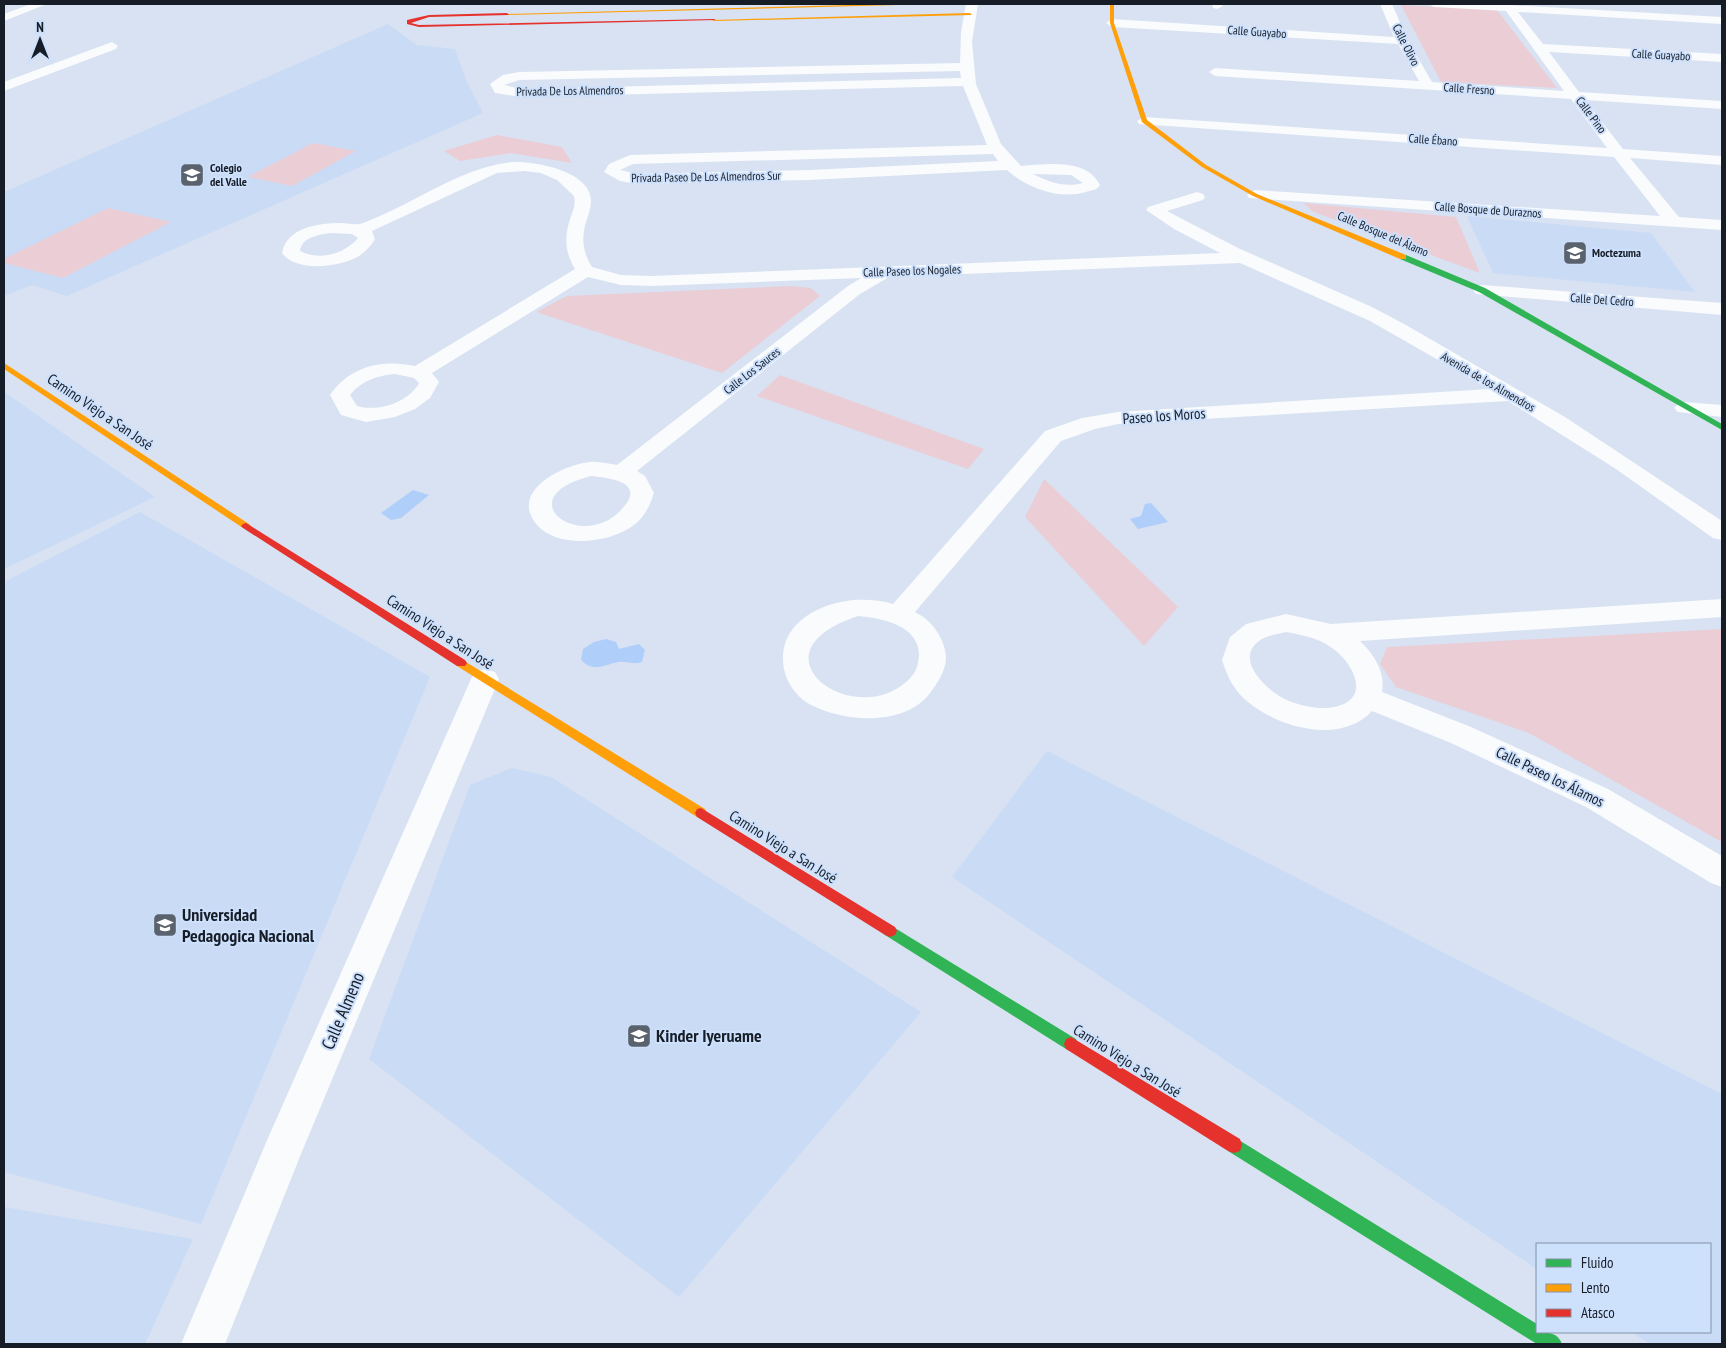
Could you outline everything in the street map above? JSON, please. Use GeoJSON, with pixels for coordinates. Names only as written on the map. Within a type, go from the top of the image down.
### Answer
{"type":"FeatureCollection","features":[{"type":"Feature","properties":{"kind":"street"},"geometry":{"type":"LineString","coordinates":[[4,18],[41,4]]}},
{"type":"Feature","properties":{"kind":"street"},"geometry":{"type":"LineString","coordinates":[[779,14],[936,4]]}},
{"type":"Feature","properties":{"kind":"street"},"geometry":{"type":"LineString","coordinates":[[1112,4],[1112,23],[1144,121]]}},
{"type":"Feature","properties":{"kind":"street","name":"Calle Olivo"},"geometry":{"type":"LineString","coordinates":[[1386,4],[1402,41],[1428,86]]}},
{"type":"Feature","properties":{"kind":"street"},"geometry":{"type":"LineString","coordinates":[[1434,4],[1722,20]]}},
{"type":"Feature","properties":{"kind":"street","name":"Calle Pino"},"geometry":{"type":"LineString","coordinates":[[1509,8],[1673,221]]}},
{"type":"Feature","properties":{"kind":"street"},"geometry":{"type":"LineString","coordinates":[[600,18],[429,16],[409,21],[409,24],[419,26],[600,18],[971,9],[967,66],[968,82],[996,149]]}},
{"type":"Feature","properties":{"kind":"street","name":"Calle Guayabo"},"geometry":{"type":"LineString","coordinates":[[1112,23],[1402,41]]}},
{"type":"Feature","properties":{"kind":"street"},"geometry":{"type":"LineString","coordinates":[[4,87],[112,46]]}},
{"type":"Feature","properties":{"kind":"street","name":"Calle Guayabo"},"geometry":{"type":"LineString","coordinates":[[1539,48],[1722,58]]}},
{"type":"Feature","properties":{"kind":"street","name":"Privada De Los Almendros"},"geometry":{"type":"LineString","coordinates":[[967,66],[519,76],[508,78],[497,84],[500,90],[522,93],[968,82]]}},
{"type":"Feature","properties":{"kind":"street"},"geometry":{"type":"LineString","coordinates":[[728,72],[728,87]]}},
{"type":"Feature","properties":{"kind":"street","name":"Calle Fresno"},"geometry":{"type":"LineString","coordinates":[[1215,72],[1577,97],[1722,104]]}},
{"type":"Feature","properties":{"kind":"street","name":"Calle Ébano"},"geometry":{"type":"LineString","coordinates":[[1144,121],[1722,160]]}},
{"type":"Feature","properties":{"kind":"street","name":"Calle Bosque del Álamo"},"geometry":{"type":"LineString","coordinates":[[1144,121],[1204,166],[1255,195],[1482,290],[1722,428]]}},
{"type":"Feature","properties":{"kind":"street","name":"Privada Paseo De Los Almendros Sur"},"geometry":{"type":"LineString","coordinates":[[996,149],[1014,168],[637,180],[625,178],[612,172],[614,167],[630,160],[996,149]]}},
{"type":"Feature","properties":{"kind":"street"},"geometry":{"type":"LineString","coordinates":[[804,156],[809,175]]}},
{"type":"Feature","properties":{"kind":"street"},"geometry":{"type":"LineString","coordinates":[[360,230],[493,169],[507,166],[554,171],[566,178],[579,190],[583,198],[573,234],[575,255],[585,271],[419,372]]}},
{"type":"Feature","properties":{"kind":"street","name":"Calle Bosque de Duraznos"},"geometry":{"type":"LineString","coordinates":[[1255,195],[1722,225]]}},
{"type":"Feature","properties":{"kind":"street","name":"Avenida de los Almendros"},"geometry":{"type":"LineString","coordinates":[[1197,197],[1154,210],[1191,234],[1367,312],[1513,394],[1640,475],[1722,532]]}},
{"type":"Feature","properties":{"kind":"street","name":"Calle Paseo los Nogales"},"geometry":{"type":"LineString","coordinates":[[585,271],[621,280],[652,282],[1240,257]]}},
{"type":"Feature","properties":{"kind":"street","name":"Calle Los Sauces"},"geometry":{"type":"LineString","coordinates":[[622,472],[854,290],[884,272]]}},
{"type":"Feature","properties":{"kind":"street","name":"Calle Del Cedro"},"geometry":{"type":"LineString","coordinates":[[1482,290],[1722,309]]}},
{"type":"Feature","properties":{"kind":"street","name":"Camino Viejo a San José"},"geometry":{"type":"LineString","coordinates":[[4,365],[194,494],[485,679],[1553,1344]]}},
{"type":"Feature","properties":{"kind":"street","name":"Paseo los Moros"},"geometry":{"type":"LineString","coordinates":[[898,614],[1053,436],[1069,428],[1118,418],[1513,394]]}},
{"type":"Feature","properties":{"kind":"street"},"geometry":{"type":"LineString","coordinates":[[1685,408],[1722,411]]}},
{"type":"Feature","properties":{"kind":"street"},"geometry":{"type":"LineString","coordinates":[[856,607],[878,608],[898,614],[916,624],[928,638],[933,654],[931,671],[921,687],[904,699],[882,707],[858,708],[834,704],[814,694],[801,680],[794,664],[796,647],[803,632],[818,620],[835,611],[856,607]]}},
{"type":"Feature","properties":{"kind":"street"},"geometry":{"type":"LineString","coordinates":[[1330,634],[1722,608]]}},
{"type":"Feature","properties":{"kind":"street"},"geometry":{"type":"LineString","coordinates":[[1286,623],[1308,626],[1330,634],[1347,644],[1360,657],[1368,671],[1371,685],[1368,698],[1357,710],[1339,718],[1316,720],[1300,717],[1269,705],[1251,691],[1239,675],[1235,658],[1238,644],[1249,632],[1266,625],[1286,623]]}},
{"type":"Feature","properties":{"kind":"street","name":"Calle Almeno"},"geometry":{"type":"LineString","coordinates":[[203,1344],[282,1152],[485,679]]}},
{"type":"Feature","properties":{"kind":"street","name":"Calle Paseo los Álamos"},"geometry":{"type":"LineString","coordinates":[[1368,698],[1461,735],[1597,798],[1722,873]]}},
{"type":"Feature","properties":{"kind":"shaded area"},"geometry":{"type":"Polygon","coordinates":[[[1401,5],[1497,10],[1557,88],[1441,82],[1401,5]]]}},
{"type":"Feature","properties":{"kind":"shaded area","name":"Colegio del Valle"},"geometry":{"type":"Polygon","coordinates":[[[388,24],[417,45],[455,49],[466,80],[483,113],[67,296],[32,285],[4,296],[4,192],[388,24]]]}},
{"type":"Feature","properties":{"kind":"shaded area"},"geometry":{"type":"Polygon","coordinates":[[[497,135],[562,147],[572,163],[511,153],[460,161],[444,151],[497,135]]]}},
{"type":"Feature","properties":{"kind":"shaded area"},"geometry":{"type":"Polygon","coordinates":[[[313,143],[356,151],[292,186],[248,177],[313,143]]]}},
{"type":"Feature","properties":{"kind":"shaded area"},"geometry":{"type":"Polygon","coordinates":[[[1303,203],[1456,217],[1480,273],[1314,212],[1303,203]]]}},
{"type":"Feature","properties":{"kind":"shaded area"},"geometry":{"type":"Polygon","coordinates":[[[108,208],[171,222],[63,278],[4,263],[4,259],[108,208]]]}},
{"type":"Feature","properties":{"kind":"shaded area","name":"Moctezuma"},"geometry":{"type":"Polygon","coordinates":[[[1467,216],[1651,233],[1695,292],[1493,273],[1467,216]]]}},
{"type":"Feature","properties":{"kind":"shaded area"},"geometry":{"type":"Polygon","coordinates":[[[790,286],[811,288],[820,296],[722,373],[536,312],[567,296],[790,286]]]}},
{"type":"Feature","properties":{"kind":"shaded area"},"geometry":{"type":"Polygon","coordinates":[[[780,375],[984,449],[968,469],[757,396],[780,375]]]}},
{"type":"Feature","properties":{"kind":"shaded area"},"geometry":{"type":"Polygon","coordinates":[[[4,392],[155,497],[4,569],[4,392]]]}},
{"type":"Feature","properties":{"kind":"shaded area"},"geometry":{"type":"Polygon","coordinates":[[[1044,479],[1178,607],[1144,646],[1025,517],[1044,479]]]}},
{"type":"Feature","properties":{"kind":"shaded area","name":"Universidad Pedagogica Nacional"},"geometry":{"type":"Polygon","coordinates":[[[140,512],[430,677],[201,1224],[4,1172],[4,582],[140,512]]]}},
{"type":"Feature","properties":{"kind":"shaded area"},"geometry":{"type":"Polygon","coordinates":[[[1722,629],[1722,842],[1529,733],[1396,687],[1380,664],[1387,647],[1722,629]]]}},
{"type":"Feature","properties":{"kind":"shaded area"},"geometry":{"type":"Polygon","coordinates":[[[1047,751],[1722,1094],[1722,1344],[1650,1344],[1633,1333],[1711,1333],[1711,1243],[1536,1243],[1536,1268],[952,877],[1047,751]]]}},
{"type":"Feature","properties":{"kind":"shaded area","name":"Kinder Iyeruame"},"geometry":{"type":"Polygon","coordinates":[[[512,768],[551,777],[921,1012],[679,1297],[369,1059],[470,785],[512,768]]]}},
{"type":"Feature","properties":{"kind":"shaded area"},"geometry":{"type":"Polygon","coordinates":[[[4,1207],[193,1239],[145,1344],[4,1344],[4,1207]]]}},
{"type":"Feature","properties":{"kind":"water"},"geometry":{"type":"Polygon","coordinates":[[[413,490],[429,495],[401,518],[391,520],[381,513],[413,490]]]}},
{"type":"Feature","properties":{"kind":"water"},"geometry":{"type":"Polygon","coordinates":[[[1151,503],[1168,522],[1138,529],[1130,519],[1141,516],[1145,504],[1151,503]]]}},
{"type":"Feature","properties":{"kind":"water"},"geometry":{"type":"Polygon","coordinates":[[[606,639],[616,642],[619,649],[639,644],[645,650],[642,662],[618,662],[594,667],[581,660],[583,649],[594,642],[606,639]]]}},
{"type":"Feature","properties":{"kind":"traffic: fast"},"geometry":{"type":"LineString","coordinates":[[1403,257],[1482,290],[1722,427]]}},
{"type":"Feature","properties":{"kind":"traffic: fast"},"geometry":{"type":"LineString","coordinates":[[890,931],[1071,1044]]}},
{"type":"Feature","properties":{"kind":"traffic: fast"},"geometry":{"type":"LineString","coordinates":[[1234,1145],[1553,1344]]}},
{"type":"Feature","properties":{"kind":"traffic: slow"},"geometry":{"type":"LineString","coordinates":[[507,14],[936,4]]}},
{"type":"Feature","properties":{"kind":"traffic: slow"},"geometry":{"type":"LineString","coordinates":[[1112,4],[1112,23],[1144,121],[1204,166],[1255,195],[1403,257]]}},
{"type":"Feature","properties":{"kind":"traffic: slow"},"geometry":{"type":"LineString","coordinates":[[714,20],[970,14]]}},
{"type":"Feature","properties":{"kind":"traffic: slow"},"geometry":{"type":"LineString","coordinates":[[4,365],[246,526]]}},
{"type":"Feature","properties":{"kind":"traffic: slow"},"geometry":{"type":"LineString","coordinates":[[461,663],[701,813]]}},
{"type":"Feature","properties":{"kind":"traffic: jam"},"geometry":{"type":"LineString","coordinates":[[507,14],[429,16],[409,21],[409,24],[419,26],[714,20]]}},
{"type":"Feature","properties":{"kind":"traffic: jam"},"geometry":{"type":"LineString","coordinates":[[246,526],[461,663]]}},
{"type":"Feature","properties":{"kind":"traffic: jam"},"geometry":{"type":"LineString","coordinates":[[701,813],[890,931]]}},
{"type":"Feature","properties":{"kind":"traffic: jam"},"geometry":{"type":"LineString","coordinates":[[1071,1044],[1234,1145]]}},
{"type":"Feature","properties":{"kind":"place","name":"Colegio del Valle"},"geometry":{"type":"Point","coordinates":[192,175]}},
{"type":"Feature","properties":{"kind":"place","name":"Moctezuma"},"geometry":{"type":"Point","coordinates":[1575,253]}},
{"type":"Feature","properties":{"kind":"place","name":"Universidad Pedagogica Nacional"},"geometry":{"type":"Point","coordinates":[165,925]}},
{"type":"Feature","properties":{"kind":"place","name":"Kinder Iyeruame"},"geometry":{"type":"Point","coordinates":[639,1036]}}]}
